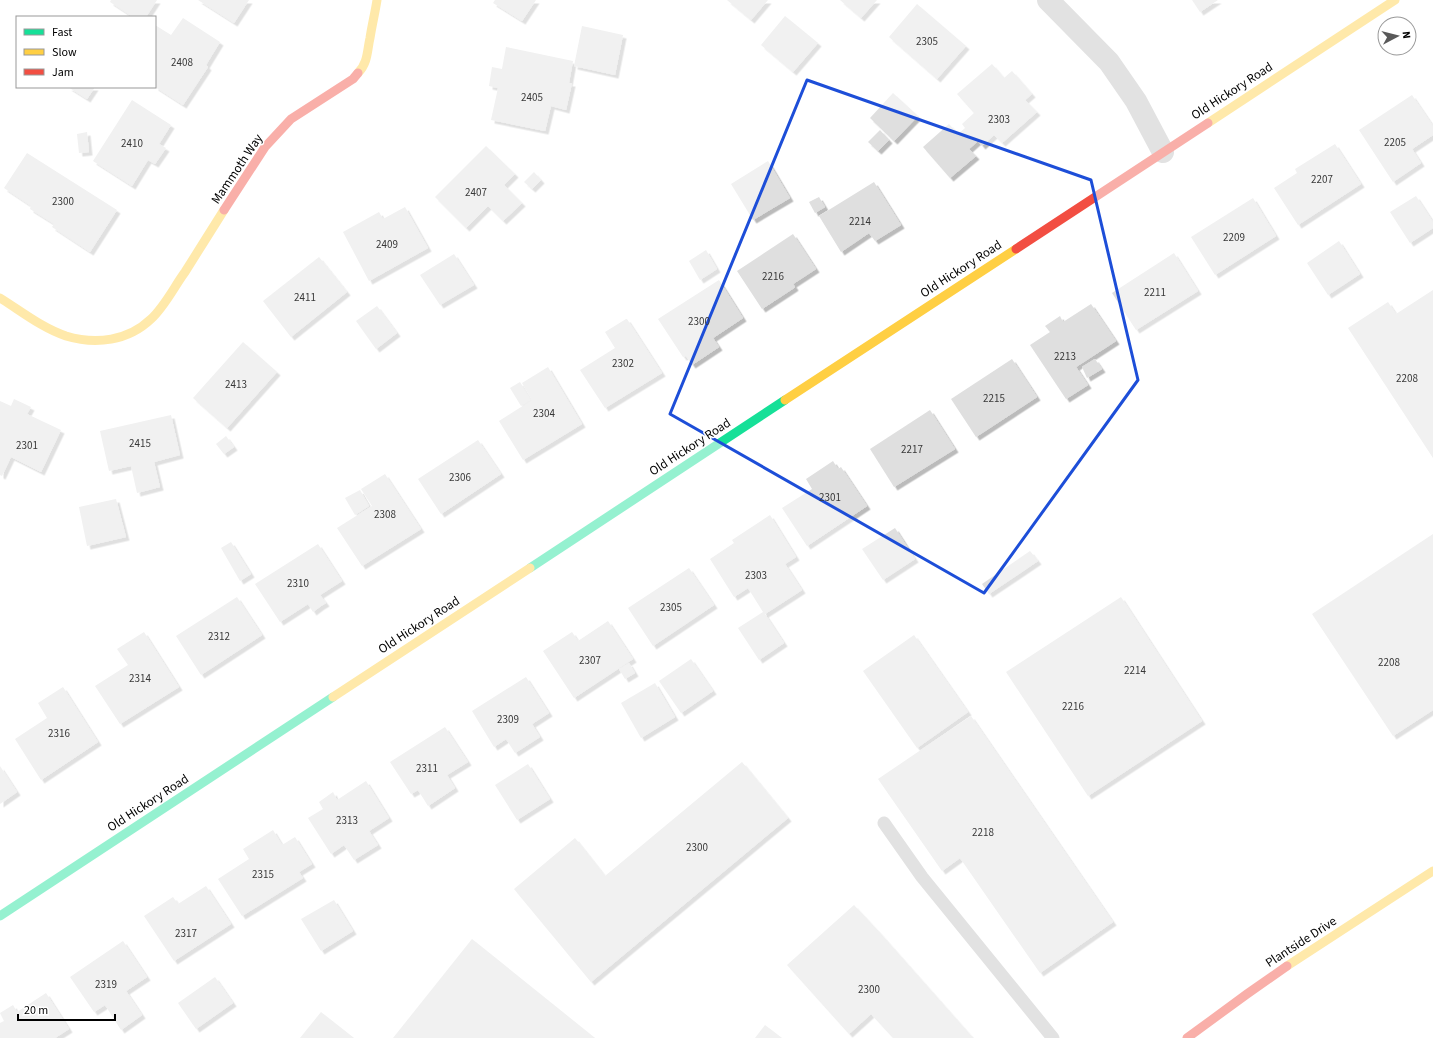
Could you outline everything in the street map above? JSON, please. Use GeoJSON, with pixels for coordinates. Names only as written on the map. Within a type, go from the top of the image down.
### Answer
{"type":"FeatureCollection","features":[{"type":"Feature","properties":{"kind":"street","name":"Mammoth Way"},"geometry":{"type":"LineString","coordinates":[[0,298],[52,330],[78,340],[99,342],[115,339],[134,331],[151,318],[165,302],[265,147],[291,119],[353,79],[362,69],[368,55],[377,0]]}},
{"type":"Feature","properties":{"kind":"street"},"geometry":{"type":"LineString","coordinates":[[1048,0],[1108,62],[1136,101],[1163,152]]}},
{"type":"Feature","properties":{"kind":"street","name":"Old Hickory Road"},"geometry":{"type":"LineString","coordinates":[[0,916],[1395,0]]}},
{"type":"Feature","properties":{"kind":"street","name":"Plantside Drive"},"geometry":{"type":"LineString","coordinates":[[1187,1038],[1221,1012],[1300,958],[1433,871]]}},
{"type":"Feature","properties":{"kind":"lane"},"geometry":{"type":"LineString","coordinates":[[884,823],[922,877],[1053,1038]]}},
{"type":"Feature","properties":{"kind":"highlighted area"},"geometry":{"type":"Polygon","coordinates":[[[807,80],[1091,180],[1138,380],[984,593],[670,414],[807,80]]]}},
{"type":"Feature","properties":{"kind":"building"},"geometry":{"type":"Polygon","coordinates":[[[111,0],[157,0],[147,16],[131,16],[110,2],[111,0]]]}},
{"type":"Feature","properties":{"kind":"building"},"geometry":{"type":"Polygon","coordinates":[[[198,0],[249,0],[234,23],[198,0]]]}},
{"type":"Feature","properties":{"kind":"building"},"geometry":{"type":"Polygon","coordinates":[[[495,0],[536,0],[522,21],[493,3],[495,0]]]}},
{"type":"Feature","properties":{"kind":"building"},"geometry":{"type":"Polygon","coordinates":[[[727,0],[768,0],[751,20],[727,0]]]}},
{"type":"Feature","properties":{"kind":"building"},"geometry":{"type":"Polygon","coordinates":[[[840,0],[877,0],[861,18],[840,0]]]}},
{"type":"Feature","properties":{"kind":"building"},"geometry":{"type":"Polygon","coordinates":[[[1192,0],[1218,0],[1200,12],[1192,0]]]}},
{"type":"Feature","properties":{"kind":"building"},"geometry":{"type":"Polygon","coordinates":[[[917,4],[966,46],[937,79],[889,37],[917,4]]]}},
{"type":"Feature","properties":{"kind":"building"},"geometry":{"type":"Polygon","coordinates":[[[785,16],[818,43],[793,72],[761,45],[785,16]]]}},
{"type":"Feature","properties":{"kind":"building"},"geometry":{"type":"Polygon","coordinates":[[[183,18],[220,42],[206,65],[208,67],[183,105],[156,88],[156,26],[171,35],[183,18]]]}},
{"type":"Feature","properties":{"kind":"building"},"geometry":{"type":"Polygon","coordinates":[[[582,26],[623,35],[615,75],[574,66],[582,26]]]}},
{"type":"Feature","properties":{"kind":"building"},"geometry":{"type":"Polygon","coordinates":[[[506,47],[573,61],[569,83],[572,83],[566,110],[551,106],[545,131],[491,120],[498,88],[489,86],[492,67],[502,69],[506,47]]]}},
{"type":"Feature","properties":{"kind":"building"},"geometry":{"type":"Polygon","coordinates":[[[992,64],[1004,78],[1012,71],[1032,94],[1025,100],[1037,112],[1002,143],[994,135],[982,146],[978,141],[969,149],[976,156],[950,178],[923,147],[949,124],[958,134],[965,128],[962,124],[974,113],[957,94],[992,64]]]}},
{"type":"Feature","properties":{"kind":"building"},"geometry":{"type":"Polygon","coordinates":[[[70,88],[94,88],[87,99],[70,88]]]}},
{"type":"Feature","properties":{"kind":"building"},"geometry":{"type":"Polygon","coordinates":[[[893,93],[918,116],[894,141],[870,118],[893,93]]]}},
{"type":"Feature","properties":{"kind":"building"},"geometry":{"type":"Polygon","coordinates":[[[1412,95],[1433,126],[1433,135],[1412,149],[1421,163],[1393,182],[1359,130],[1412,95]]]}},
{"type":"Feature","properties":{"kind":"building"},"geometry":{"type":"Polygon","coordinates":[[[132,100],[171,125],[159,144],[166,148],[155,164],[148,160],[132,186],[93,161],[132,100]]]}},
{"type":"Feature","properties":{"kind":"building"},"geometry":{"type":"Polygon","coordinates":[[[880,130],[889,140],[878,151],[868,142],[880,130]]]}},
{"type":"Feature","properties":{"kind":"building"},"geometry":{"type":"Polygon","coordinates":[[[87,132],[89,152],[79,153],[77,134],[87,132]]]}},
{"type":"Feature","properties":{"kind":"building"},"geometry":{"type":"Polygon","coordinates":[[[1335,144],[1361,184],[1298,225],[1274,188],[1297,173],[1295,169],[1335,144]]]}},
{"type":"Feature","properties":{"kind":"building"},"geometry":{"type":"Polygon","coordinates":[[[486,146],[515,174],[504,185],[522,203],[503,221],[488,206],[466,228],[435,197],[486,146]]]}},
{"type":"Feature","properties":{"kind":"building"},"geometry":{"type":"Polygon","coordinates":[[[27,153],[117,210],[90,252],[52,227],[54,224],[30,209],[31,206],[4,188],[27,153]]]}},
{"type":"Feature","properties":{"kind":"building"},"geometry":{"type":"Polygon","coordinates":[[[768,161],[790,198],[753,220],[731,184],[768,161]]]}},
{"type":"Feature","properties":{"kind":"building"},"geometry":{"type":"Polygon","coordinates":[[[534,172],[541,180],[532,189],[524,182],[534,172]]]}},
{"type":"Feature","properties":{"kind":"building"},"geometry":{"type":"Polygon","coordinates":[[[874,182],[901,225],[875,241],[869,233],[841,252],[819,216],[874,182]]]}},
{"type":"Feature","properties":{"kind":"building"},"geometry":{"type":"Polygon","coordinates":[[[1416,196],[1433,222],[1433,228],[1410,243],[1390,212],[1416,196]]]}},
{"type":"Feature","properties":{"kind":"building"},"geometry":{"type":"Polygon","coordinates":[[[819,197],[825,207],[815,213],[809,202],[819,197]]]}},
{"type":"Feature","properties":{"kind":"building"},"geometry":{"type":"Polygon","coordinates":[[[1253,198],[1276,236],[1215,275],[1191,237],[1253,198]]]}},
{"type":"Feature","properties":{"kind":"building"},"geometry":{"type":"Polygon","coordinates":[[[405,207],[428,248],[369,281],[343,232],[379,212],[383,219],[405,207]]]}},
{"type":"Feature","properties":{"kind":"building"},"geometry":{"type":"Polygon","coordinates":[[[793,234],[816,269],[793,284],[795,287],[794,288],[762,309],[737,271],[793,234]]]}},
{"type":"Feature","properties":{"kind":"building"},"geometry":{"type":"Polygon","coordinates":[[[1339,241],[1360,274],[1328,295],[1307,263],[1339,241]]]}},
{"type":"Feature","properties":{"kind":"building"},"geometry":{"type":"Polygon","coordinates":[[[706,250],[717,269],[700,280],[689,261],[706,250]]]}},
{"type":"Feature","properties":{"kind":"building"},"geometry":{"type":"Polygon","coordinates":[[[1174,253],[1198,291],[1136,330],[1112,293],[1174,253]]]}},
{"type":"Feature","properties":{"kind":"building"},"geometry":{"type":"Polygon","coordinates":[[[454,254],[474,285],[440,305],[420,275],[454,254]]]}},
{"type":"Feature","properties":{"kind":"building"},"geometry":{"type":"Polygon","coordinates":[[[319,257],[347,292],[291,337],[263,301],[319,257]]]}},
{"type":"Feature","properties":{"kind":"building"},"geometry":{"type":"Polygon","coordinates":[[[719,280],[743,318],[713,338],[719,347],[692,365],[686,356],[683,357],[658,319],[719,280]]]}},
{"type":"Feature","properties":{"kind":"building"},"geometry":{"type":"Polygon","coordinates":[[[1433,290],[1433,458],[1348,328],[1388,302],[1396,314],[1433,290]]]}},
{"type":"Feature","properties":{"kind":"building"},"geometry":{"type":"Polygon","coordinates":[[[1091,304],[1116,341],[1076,367],[1088,385],[1066,399],[1030,345],[1050,332],[1045,326],[1060,316],[1063,322],[1091,304]]]}},
{"type":"Feature","properties":{"kind":"building"},"geometry":{"type":"Polygon","coordinates":[[[377,306],[397,333],[376,349],[356,321],[377,306]]]}},
{"type":"Feature","properties":{"kind":"building"},"geometry":{"type":"Polygon","coordinates":[[[627,319],[662,373],[605,408],[580,370],[615,348],[605,332],[627,319]]]}},
{"type":"Feature","properties":{"kind":"building"},"geometry":{"type":"Polygon","coordinates":[[[243,342],[277,372],[227,428],[193,398],[243,342]]]}},
{"type":"Feature","properties":{"kind":"building"},"geometry":{"type":"Polygon","coordinates":[[[1012,359],[1037,397],[976,437],[951,399],[1012,359]]]}},
{"type":"Feature","properties":{"kind":"building"},"geometry":{"type":"Polygon","coordinates":[[[1095,359],[1102,369],[1087,378],[1082,367],[1095,359]]]}},
{"type":"Feature","properties":{"kind":"building"},"geometry":{"type":"Polygon","coordinates":[[[548,367],[582,424],[523,460],[499,421],[532,400],[522,383],[548,367]]]}},
{"type":"Feature","properties":{"kind":"building"},"geometry":{"type":"Polygon","coordinates":[[[520,382],[531,400],[521,406],[510,388],[520,382]]]}},
{"type":"Feature","properties":{"kind":"building"},"geometry":{"type":"Polygon","coordinates":[[[14,399],[31,407],[27,414],[61,430],[41,472],[11,457],[2,476],[0,475],[0,401],[11,406],[14,399]]]}},
{"type":"Feature","properties":{"kind":"building"},"geometry":{"type":"Polygon","coordinates":[[[930,410],[955,449],[894,487],[870,449],[930,410]]]}},
{"type":"Feature","properties":{"kind":"building"},"geometry":{"type":"Polygon","coordinates":[[[171,415],[180,455],[154,462],[160,487],[137,493],[131,466],[109,471],[100,431],[171,415]]]}},
{"type":"Feature","properties":{"kind":"building"},"geometry":{"type":"Polygon","coordinates":[[[226,436],[234,447],[224,454],[216,444],[226,436]]]}},
{"type":"Feature","properties":{"kind":"building"},"geometry":{"type":"Polygon","coordinates":[[[478,440],[501,474],[441,514],[418,479],[478,440]]]}},
{"type":"Feature","properties":{"kind":"building"},"geometry":{"type":"Polygon","coordinates":[[[833,461],[838,469],[841,467],[867,506],[807,546],[782,508],[812,489],[806,479],[833,461]]]}},
{"type":"Feature","properties":{"kind":"building"},"geometry":{"type":"Polygon","coordinates":[[[385,474],[421,529],[362,566],[337,528],[372,506],[361,489],[385,474]]]}},
{"type":"Feature","properties":{"kind":"building"},"geometry":{"type":"Polygon","coordinates":[[[360,490],[369,506],[355,515],[345,498],[360,490]]]}},
{"type":"Feature","properties":{"kind":"building"},"geometry":{"type":"Polygon","coordinates":[[[116,499],[126,537],[87,546],[79,507],[116,499]]]}},
{"type":"Feature","properties":{"kind":"building"},"geometry":{"type":"Polygon","coordinates":[[[770,515],[796,557],[785,564],[802,590],[765,614],[784,643],[759,660],[738,628],[763,612],[748,588],[734,597],[710,559],[734,543],[732,540],[770,515]]]}},
{"type":"Feature","properties":{"kind":"building"},"geometry":{"type":"Polygon","coordinates":[[[895,528],[915,559],[883,580],[862,549],[895,528]]]}},
{"type":"Feature","properties":{"kind":"building"},"geometry":{"type":"Polygon","coordinates":[[[1433,534],[1433,710],[1393,736],[1312,614],[1433,534]]]}},
{"type":"Feature","properties":{"kind":"building"},"geometry":{"type":"Polygon","coordinates":[[[231,542],[251,574],[240,581],[221,548],[231,542]]]}},
{"type":"Feature","properties":{"kind":"building"},"geometry":{"type":"Polygon","coordinates":[[[318,544],[342,581],[320,595],[326,603],[313,612],[308,604],[280,622],[255,584],[318,544]]]}},
{"type":"Feature","properties":{"kind":"building"},"geometry":{"type":"Polygon","coordinates":[[[1030,551],[1038,561],[989,594],[982,584],[1030,551]]]}},
{"type":"Feature","properties":{"kind":"building"},"geometry":{"type":"Polygon","coordinates":[[[689,568],[714,605],[653,646],[628,608],[689,568]]]}},
{"type":"Feature","properties":{"kind":"building"},"geometry":{"type":"Polygon","coordinates":[[[237,597],[262,635],[201,675],[176,636],[237,597]]]}},
{"type":"Feature","properties":{"kind":"building"},"geometry":{"type":"Polygon","coordinates":[[[1121,597],[1202,721],[1088,796],[1006,672],[1121,597]]]}},
{"type":"Feature","properties":{"kind":"building"},"geometry":{"type":"Polygon","coordinates":[[[608,621],[633,659],[574,698],[543,651],[572,632],[578,641],[608,621]]]}},
{"type":"Feature","properties":{"kind":"building"},"geometry":{"type":"Polygon","coordinates":[[[144,632],[179,687],[120,724],[95,686],[128,665],[117,649],[144,632]]]}},
{"type":"Feature","properties":{"kind":"building"},"geometry":{"type":"Polygon","coordinates":[[[914,635],[968,712],[917,748],[863,671],[914,635]]]}},
{"type":"Feature","properties":{"kind":"building"},"geometry":{"type":"Polygon","coordinates":[[[691,659],[713,691],[681,713],[659,681],[691,659]]]}},
{"type":"Feature","properties":{"kind":"building"},"geometry":{"type":"Polygon","coordinates":[[[629,663],[635,673],[625,679],[619,669],[629,663]]]}},
{"type":"Feature","properties":{"kind":"building"},"geometry":{"type":"Polygon","coordinates":[[[526,677],[549,713],[532,724],[540,737],[515,753],[506,739],[494,747],[472,711],[526,677]]]}},
{"type":"Feature","properties":{"kind":"building"},"geometry":{"type":"Polygon","coordinates":[[[655,683],[675,717],[641,738],[621,703],[655,683]]]}},
{"type":"Feature","properties":{"kind":"building"},"geometry":{"type":"Polygon","coordinates":[[[63,687],[98,742],[41,780],[15,739],[47,718],[38,703],[63,687]]]}},
{"type":"Feature","properties":{"kind":"building"},"geometry":{"type":"Polygon","coordinates":[[[971,716],[1113,922],[1040,973],[960,858],[942,871],[878,779],[971,716]]]}},
{"type":"Feature","properties":{"kind":"building"},"geometry":{"type":"Polygon","coordinates":[[[445,727],[468,762],[447,775],[455,788],[428,806],[418,790],[411,794],[390,762],[445,727]]]}},
{"type":"Feature","properties":{"kind":"building"},"geometry":{"type":"Polygon","coordinates":[[[742,762],[788,818],[591,982],[514,889],[575,838],[605,876],[742,762]]]}},
{"type":"Feature","properties":{"kind":"building"},"geometry":{"type":"Polygon","coordinates":[[[528,764],[550,799],[517,820],[495,785],[528,764]]]}},
{"type":"Feature","properties":{"kind":"building"},"geometry":{"type":"Polygon","coordinates":[[[0,766],[17,792],[0,804],[0,766]]]}},
{"type":"Feature","properties":{"kind":"building"},"geometry":{"type":"Polygon","coordinates":[[[366,781],[389,818],[369,831],[378,845],[354,860],[344,845],[331,854],[308,818],[323,809],[319,802],[333,792],[337,800],[366,781]]]}},
{"type":"Feature","properties":{"kind":"building"},"geometry":{"type":"Polygon","coordinates":[[[273,830],[282,845],[295,837],[312,864],[299,872],[303,878],[242,916],[218,879],[249,859],[243,849],[273,830]]]}},
{"type":"Feature","properties":{"kind":"building"},"geometry":{"type":"Polygon","coordinates":[[[206,886],[231,924],[174,961],[144,916],[173,897],[178,904],[206,886]]]}},
{"type":"Feature","properties":{"kind":"building"},"geometry":{"type":"Polygon","coordinates":[[[334,900],[353,931],[321,951],[301,919],[334,900]]]}},
{"type":"Feature","properties":{"kind":"building"},"geometry":{"type":"Polygon","coordinates":[[[854,905],[973,1038],[893,1038],[871,1014],[849,1034],[787,965],[854,905]]]}},
{"type":"Feature","properties":{"kind":"building"},"geometry":{"type":"Polygon","coordinates":[[[472,939],[595,1038],[393,1038],[472,939]]]}},
{"type":"Feature","properties":{"kind":"building"},"geometry":{"type":"Polygon","coordinates":[[[123,941],[147,977],[126,991],[142,1015],[121,1030],[105,1005],[94,1012],[70,977],[123,941]]]}},
{"type":"Feature","properties":{"kind":"building"},"geometry":{"type":"Polygon","coordinates":[[[215,977],[233,1003],[196,1029],[178,1003],[215,977]]]}},
{"type":"Feature","properties":{"kind":"building"},"geometry":{"type":"Polygon","coordinates":[[[46,993],[69,1029],[55,1038],[0,1038],[0,1023],[4,1021],[0,1013],[13,1005],[17,1012],[46,993]]]}},
{"type":"Feature","properties":{"kind":"building"},"geometry":{"type":"Polygon","coordinates":[[[321,1012],[354,1038],[300,1038],[321,1012]]]}},
{"type":"Feature","properties":{"kind":"building"},"geometry":{"type":"Polygon","coordinates":[[[765,1025],[782,1038],[755,1038],[765,1025]]]}},
{"type":"Feature","properties":{"kind":"traffic: fast"},"geometry":{"type":"LineString","coordinates":[[530,568],[785,400]]}},
{"type":"Feature","properties":{"kind":"traffic: fast"},"geometry":{"type":"LineString","coordinates":[[0,916],[333,697]]}},
{"type":"Feature","properties":{"kind":"traffic: slow"},"geometry":{"type":"LineString","coordinates":[[358,73],[364,65],[367,57],[377,0]]}},
{"type":"Feature","properties":{"kind":"traffic: slow"},"geometry":{"type":"LineString","coordinates":[[1208,123],[1395,0]]}},
{"type":"Feature","properties":{"kind":"traffic: slow"},"geometry":{"type":"LineString","coordinates":[[0,298],[40,324],[66,336],[89,340],[111,339],[122,336],[142,326],[161,308],[224,210]]}},
{"type":"Feature","properties":{"kind":"traffic: slow"},"geometry":{"type":"LineString","coordinates":[[785,400],[1016,249]]}},
{"type":"Feature","properties":{"kind":"traffic: slow"},"geometry":{"type":"LineString","coordinates":[[333,697],[530,568]]}},
{"type":"Feature","properties":{"kind":"traffic: slow"},"geometry":{"type":"LineString","coordinates":[[1287,966],[1433,871]]}},
{"type":"Feature","properties":{"kind":"traffic: jam"},"geometry":{"type":"LineString","coordinates":[[224,210],[265,147],[291,119],[353,79],[358,73]]}},
{"type":"Feature","properties":{"kind":"traffic: jam"},"geometry":{"type":"LineString","coordinates":[[1016,249],[1208,123]]}},
{"type":"Feature","properties":{"kind":"traffic: jam"},"geometry":{"type":"LineString","coordinates":[[1187,1038],[1287,966]]}}]}
